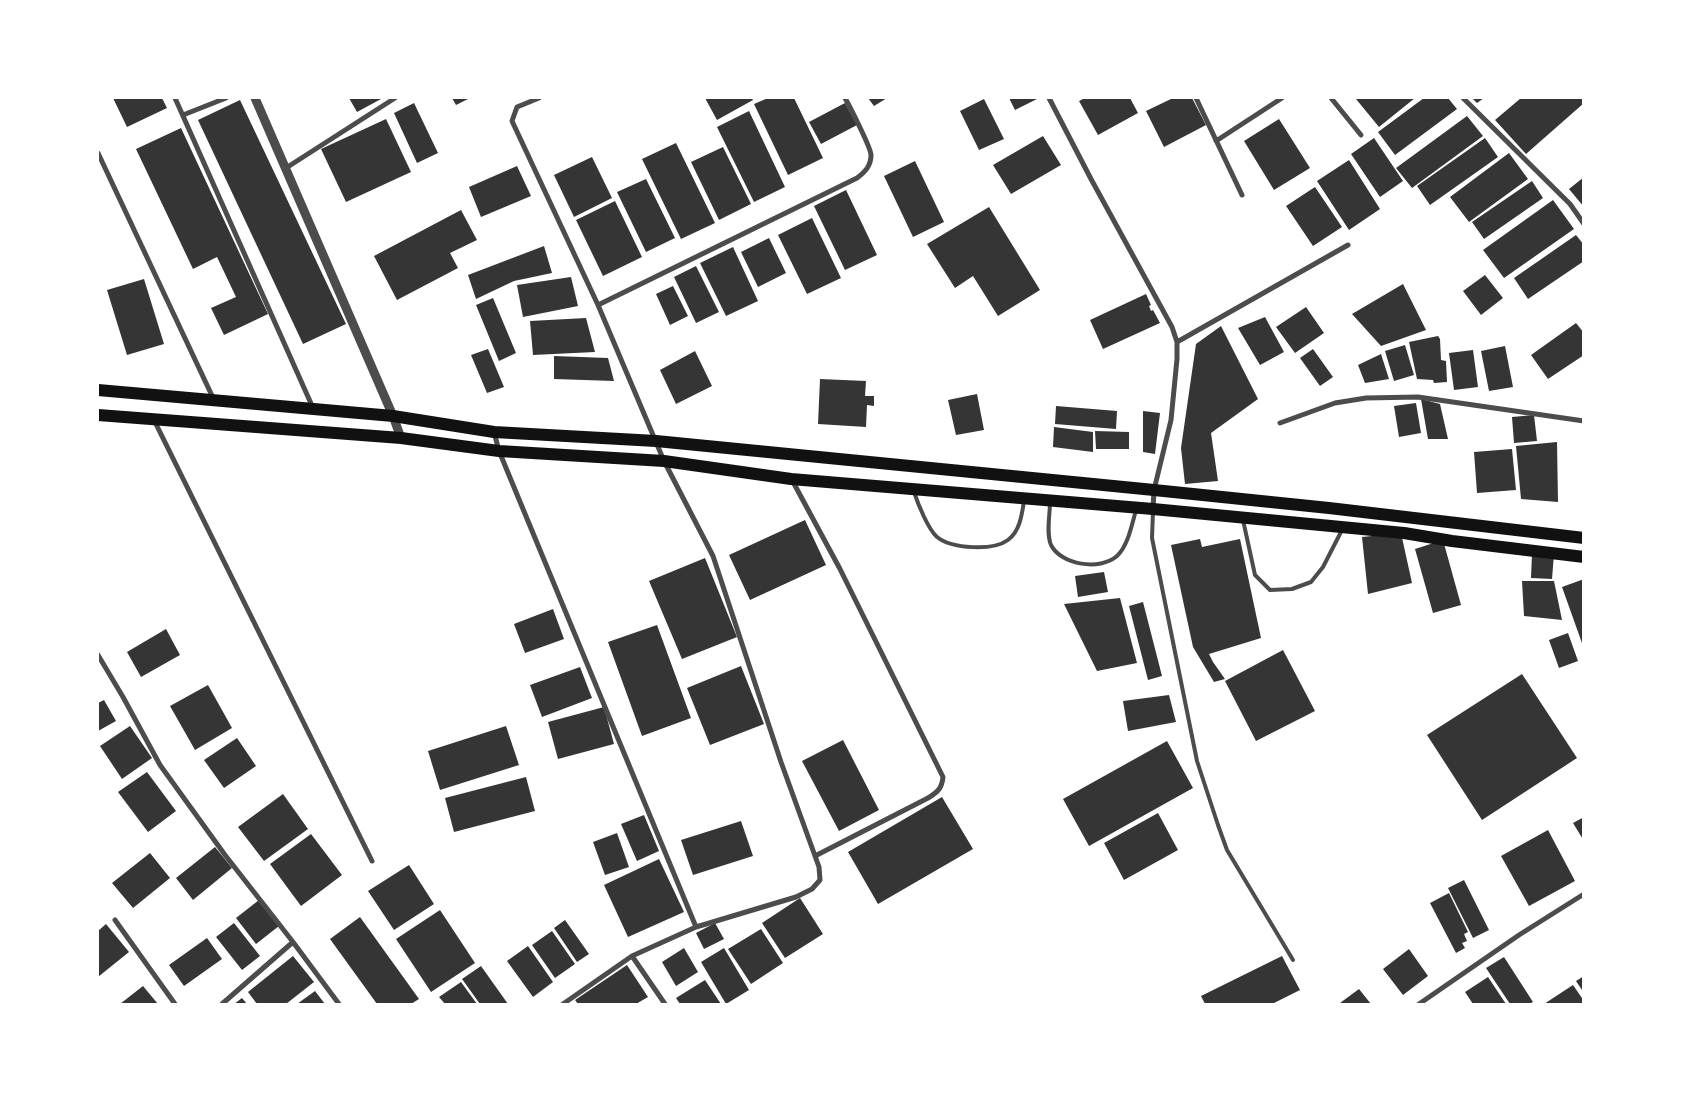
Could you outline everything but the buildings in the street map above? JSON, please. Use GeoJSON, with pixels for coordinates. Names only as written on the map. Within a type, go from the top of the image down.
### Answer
{"type":"FeatureCollection","features":[{"type":"Feature","properties":{"kind":"main road"},"geometry":{"type":"LineString","coordinates":[[98,390],[393,416],[494,432],[656,441],[1154,490],[1329,508],[1584,538]]}},
{"type":"Feature","properties":{"kind":"main road"},"geometry":{"type":"LineString","coordinates":[[98,415],[402,438],[499,451],[664,461],[791,479],[1152,509],[1404,533],[1452,541],[1584,557]]}},
{"type":"Feature","properties":{"kind":"street"},"geometry":{"type":"LineString","coordinates":[[175,98],[313,408]]}},
{"type":"Feature","properties":{"kind":"street"},"geometry":{"type":"LineString","coordinates":[[183,115],[226,98]]}},
{"type":"Feature","properties":{"kind":"street"},"geometry":{"type":"LineString","coordinates":[[255,98],[402,438]]}},
{"type":"Feature","properties":{"kind":"street"},"geometry":{"type":"LineString","coordinates":[[286,168],[395,98]]}},
{"type":"Feature","properties":{"kind":"street"},"geometry":{"type":"LineString","coordinates":[[539,98],[517,108],[512,121],[598,305],[664,461],[713,556],[781,762],[819,866],[820,880],[812,889],[796,897],[696,927],[632,956],[563,1004]]}},
{"type":"Feature","properties":{"kind":"street"},"geometry":{"type":"LineString","coordinates":[[598,305],[857,178],[865,172],[870,164],[872,154],[845,98]]}},
{"type":"Feature","properties":{"kind":"street"},"geometry":{"type":"LineString","coordinates":[[1049,98],[1172,327],[1177,342],[1177,359],[1170,420],[1154,490],[1152,509]]}},
{"type":"Feature","properties":{"kind":"street"},"geometry":{"type":"LineString","coordinates":[[1196,98],[1242,195]]}},
{"type":"Feature","properties":{"kind":"street"},"geometry":{"type":"LineString","coordinates":[[1216,141],[1282,98]]}},
{"type":"Feature","properties":{"kind":"street"},"geometry":{"type":"LineString","coordinates":[[1331,98],[1361,135]]}},
{"type":"Feature","properties":{"kind":"street"},"geometry":{"type":"LineString","coordinates":[[1463,98],[1570,204],[1584,224]]}},
{"type":"Feature","properties":{"kind":"street"},"geometry":{"type":"LineString","coordinates":[[98,153],[214,400]]}},
{"type":"Feature","properties":{"kind":"street"},"geometry":{"type":"LineString","coordinates":[[1177,342],[1348,245]]}},
{"type":"Feature","properties":{"kind":"street"},"geometry":{"type":"LineString","coordinates":[[1280,423],[1335,403],[1366,398],[1418,397],[1584,421]]}},
{"type":"Feature","properties":{"kind":"street"},"geometry":{"type":"LineString","coordinates":[[154,420],[372,861]]}},
{"type":"Feature","properties":{"kind":"street"},"geometry":{"type":"LineString","coordinates":[[494,432],[499,451],[696,927]]}},
{"type":"Feature","properties":{"kind":"street"},"geometry":{"type":"LineString","coordinates":[[791,479],[840,569],[943,777],[942,786],[928,798],[815,856]]}},
{"type":"Feature","properties":{"kind":"street"},"geometry":{"type":"LineString","coordinates":[[98,655],[160,765],[225,855],[339,1004]]}},
{"type":"Feature","properties":{"kind":"street"},"geometry":{"type":"LineString","coordinates":[[1419,1004],[1518,935],[1584,894]]}},
{"type":"Feature","properties":{"kind":"street"},"geometry":{"type":"LineString","coordinates":[[115,920],[175,1004]]}},
{"type":"Feature","properties":{"kind":"street"},"geometry":{"type":"LineString","coordinates":[[222,1004],[293,942]]}},
{"type":"Feature","properties":{"kind":"street"},"geometry":{"type":"LineString","coordinates":[[632,956],[665,1004]]}},
{"type":"Feature","properties":{"kind":"lane"},"geometry":{"type":"LineString","coordinates":[[913,489],[920,508],[937,536],[958,545],[975,547],[996,545],[1009,539],[1019,526],[1024,499]]}},
{"type":"Feature","properties":{"kind":"lane"},"geometry":{"type":"LineString","coordinates":[[1050,501],[1049,536],[1051,545],[1058,555],[1066,561],[1094,565],[1116,557],[1124,546],[1137,508]]}},
{"type":"Feature","properties":{"kind":"lane"},"geometry":{"type":"LineString","coordinates":[[1152,509],[1152,538],[1197,761],[1227,850],[1293,960]]}},
{"type":"Feature","properties":{"kind":"lane"},"geometry":{"type":"LineString","coordinates":[[1242,518],[1255,576],[1270,590],[1292,589],[1311,582],[1323,566],[1344,528]]}}]}
